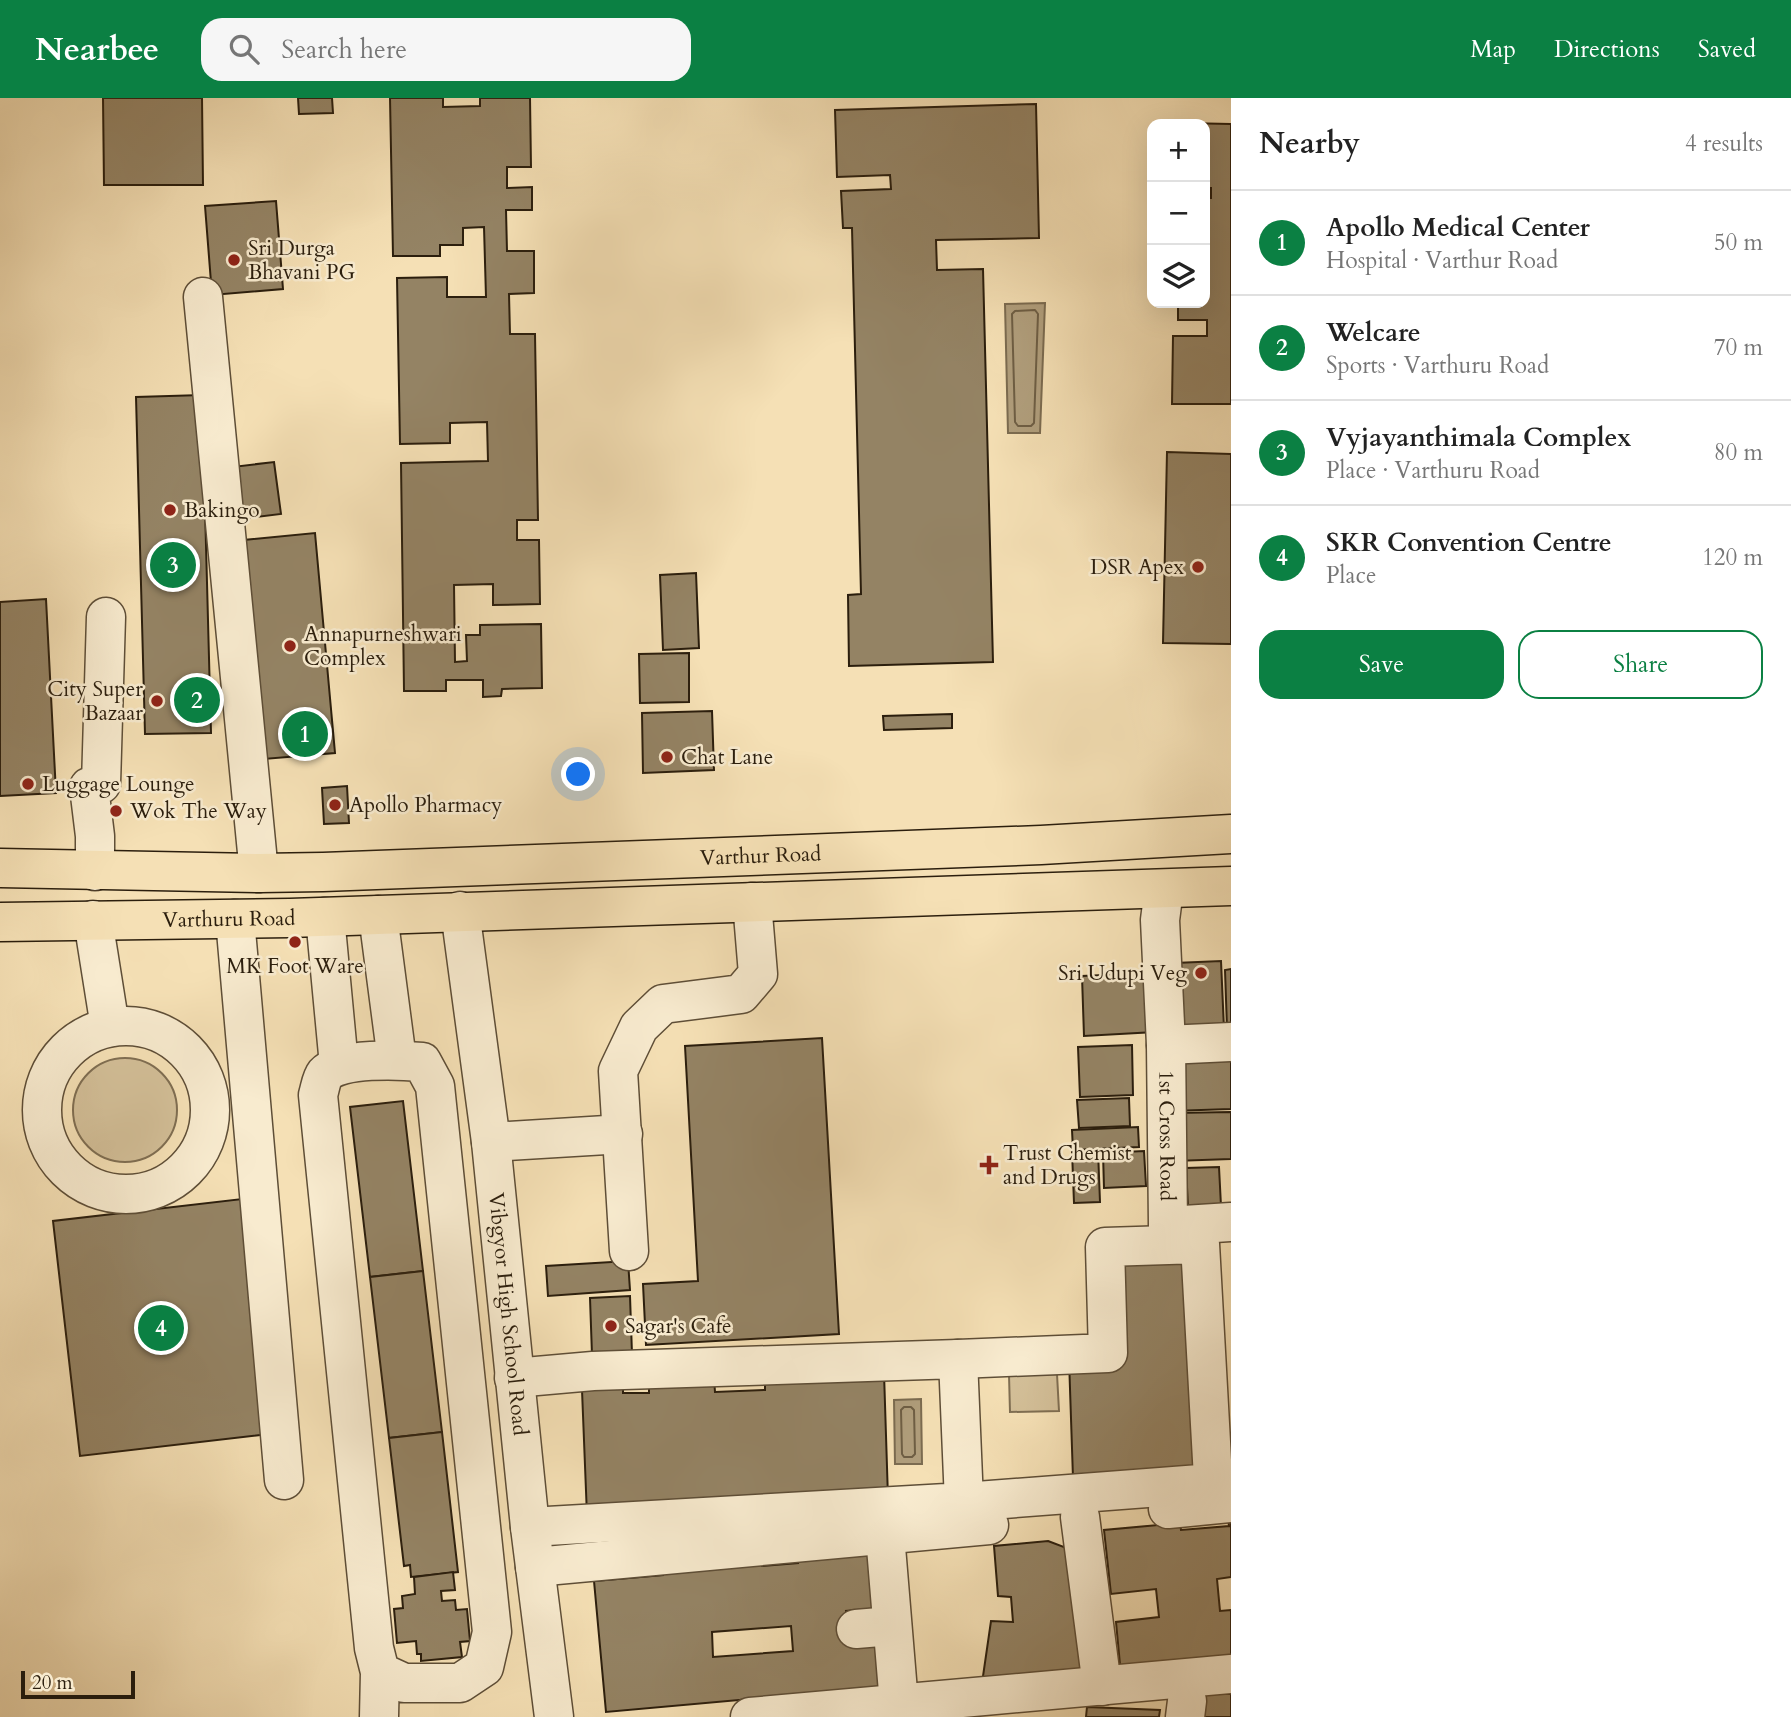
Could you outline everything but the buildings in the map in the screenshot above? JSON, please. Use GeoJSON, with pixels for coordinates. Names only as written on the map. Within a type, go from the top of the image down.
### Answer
{"type":"FeatureCollection","features":[{"type":"Feature","properties":{"kind":"main road","name":"Varthur Road"},"geometry":{"type":"LineString","coordinates":[[274,873],[865,853],[1231,834]]}},
{"type":"Feature","properties":{"kind":"main road"},"geometry":{"type":"LineString","coordinates":[[1143,839],[1155,889]]}},
{"type":"Feature","properties":{"kind":"main road"},"geometry":{"type":"LineString","coordinates":[[0,868],[274,873]]}},
{"type":"Feature","properties":{"kind":"main road"},"geometry":{"type":"LineString","coordinates":[[460,911],[1231,886]]}},
{"type":"Feature","properties":{"kind":"main road","name":"Varthuru Road"},"geometry":{"type":"LineString","coordinates":[[0,922],[325,917],[460,911]]}},
{"type":"Feature","properties":{"kind":"street"},"geometry":{"type":"LineString","coordinates":[[203,297],[274,873]]}},
{"type":"Feature","properties":{"kind":"street"},"geometry":{"type":"LineString","coordinates":[[95,871],[95,836],[89,787],[101,784],[106,617]]}},
{"type":"Feature","properties":{"kind":"street","name":"1st Cross Road"},"geometry":{"type":"LineString","coordinates":[[1155,889],[1160,920],[1166,1045],[1168,1226],[1231,1222]]}},
{"type":"Feature","properties":{"kind":"street"},"geometry":{"type":"LineString","coordinates":[[629,1251],[618,1071],[639,1027],[663,1004],[741,994],[758,974],[752,902]]}},
{"type":"Feature","properties":{"kind":"street","name":"Vibgyor High School Road"},"geometry":{"type":"LineString","coordinates":[[460,911],[491,1142],[530,1527],[554,1717]]}},
{"type":"Feature","properties":{"kind":"street"},"geometry":{"type":"LineString","coordinates":[[377,915],[397,1060]]}},
{"type":"Feature","properties":{"kind":"street"},"geometry":{"type":"LineString","coordinates":[[325,917],[339,1065]]}},
{"type":"Feature","properties":{"kind":"street"},"geometry":{"type":"LineString","coordinates":[[235,919],[284,1480]]}},
{"type":"Feature","properties":{"kind":"street"},"geometry":{"type":"LineString","coordinates":[[93,920],[110,1027]]}},
{"type":"Feature","properties":{"kind":"street"},"geometry":{"type":"LineString","coordinates":[[110,1027],[139,1027],[167,1037],[189,1055],[205,1079],[211,1108],[206,1137],[192,1162],[171,1182],[144,1193],[117,1195],[91,1187],[69,1173],[52,1152],[43,1127],[42,1100],[45,1088],[49,1075],[63,1053],[85,1037],[110,1027]]}},
{"type":"Feature","properties":{"kind":"street","name":"1st Cross Road"},"geometry":{"type":"LineString","coordinates":[[1166,1045],[1231,1042]]}},
{"type":"Feature","properties":{"kind":"street"},"geometry":{"type":"LineString","coordinates":[[379,1717],[380,1672],[373,1648],[318,1095],[324,1075],[339,1065],[397,1060],[422,1062],[435,1086],[492,1632],[484,1667],[460,1682],[404,1683],[380,1672]]}},
{"type":"Feature","properties":{"kind":"street"},"geometry":{"type":"LineString","coordinates":[[491,1142],[623,1134]]}},
{"type":"Feature","properties":{"kind":"street"},"geometry":{"type":"LineString","coordinates":[[514,1378],[593,1371],[1108,1353],[1105,1247],[1200,1244],[1213,1478],[1200,1484],[964,1502],[530,1527]]}},
{"type":"Feature","properties":{"kind":"street"},"geometry":{"type":"LineString","coordinates":[[958,1359],[964,1502]]}},
{"type":"Feature","properties":{"kind":"street"},"geometry":{"type":"LineString","coordinates":[[535,1567],[1231,1503]]}},
{"type":"Feature","properties":{"kind":"street"},"geometry":{"type":"LineString","coordinates":[[1080,1517],[1101,1686]]}},
{"type":"Feature","properties":{"kind":"street"},"geometry":{"type":"LineString","coordinates":[[885,1535],[874,1628],[899,1704]]}},
{"type":"Feature","properties":{"kind":"street"},"geometry":{"type":"LineString","coordinates":[[750,1717],[1231,1674]]}},
{"type":"Feature","properties":{"kind":"shaded area"},"geometry":{"type":"Polygon","coordinates":[[[125,1058],[145,1062],[162,1073],[173,1090],[177,1110],[173,1130],[162,1147],[145,1158],[125,1162],[105,1158],[88,1147],[77,1130],[73,1110],[77,1090],[88,1073],[105,1062],[125,1058]]]}},
{"type":"Feature","properties":{"kind":"shaded area"},"geometry":{"type":"Polygon","coordinates":[[[1057,1374],[1059,1411],[1010,1412],[1009,1375],[1057,1374]]]}},
{"type":"Feature","properties":{"kind":"water"},"geometry":{"type":"Polygon","coordinates":[[[1045,303],[1040,433],[1008,433],[1005,304],[1045,303]]]}},
{"type":"Feature","properties":{"kind":"water"},"geometry":{"type":"Polygon","coordinates":[[[921,1399],[922,1464],[895,1464],[894,1400],[921,1399]]]}},
{"type":"Feature","properties":{"kind":"place","name":"Sri Durga Bhavani PG"},"geometry":{"type":"Point","coordinates":[234,260]}},
{"type":"Feature","properties":{"kind":"place","name":"Bakingo"},"geometry":{"type":"Point","coordinates":[170,510]}},
{"type":"Feature","properties":{"kind":"place","name":"Vyjayanthimala Complex"},"geometry":{"type":"Point","coordinates":[173,565]}},
{"type":"Feature","properties":{"kind":"place","name":"DSR Apex"},"geometry":{"type":"Point","coordinates":[1198,567]}},
{"type":"Feature","properties":{"kind":"place","name":"Annapurneshwari Complex"},"geometry":{"type":"Point","coordinates":[290,646]}},
{"type":"Feature","properties":{"kind":"place","name":"Welcare"},"geometry":{"type":"Point","coordinates":[197,700]}},
{"type":"Feature","properties":{"kind":"place","name":"City Super Bazaar"},"geometry":{"type":"Point","coordinates":[157,701]}},
{"type":"Feature","properties":{"kind":"place","name":"Apollo Medical Center"},"geometry":{"type":"Point","coordinates":[305,734]}},
{"type":"Feature","properties":{"kind":"place","name":"Chat Lane"},"geometry":{"type":"Point","coordinates":[667,757]}},
{"type":"Feature","properties":{"kind":"place","name":"Luggage Lounge"},"geometry":{"type":"Point","coordinates":[28,784]}},
{"type":"Feature","properties":{"kind":"place","name":"Apollo Pharmacy"},"geometry":{"type":"Point","coordinates":[335,805]}},
{"type":"Feature","properties":{"kind":"place","name":"Wok The Way"},"geometry":{"type":"Point","coordinates":[116,811]}},
{"type":"Feature","properties":{"kind":"place","name":"MK Foot Ware"},"geometry":{"type":"Point","coordinates":[295,942]}},
{"type":"Feature","properties":{"kind":"place","name":"Sri Udupi Veg"},"geometry":{"type":"Point","coordinates":[1201,973]}},
{"type":"Feature","properties":{"kind":"place","name":"Trust Chemist and Drugs"},"geometry":{"type":"Point","coordinates":[989,1165]}},
{"type":"Feature","properties":{"kind":"place","name":"Sagar's Cafe"},"geometry":{"type":"Point","coordinates":[611,1326]}},
{"type":"Feature","properties":{"kind":"place","name":"SKR Convention Centre"},"geometry":{"type":"Point","coordinates":[161,1328]}}]}
